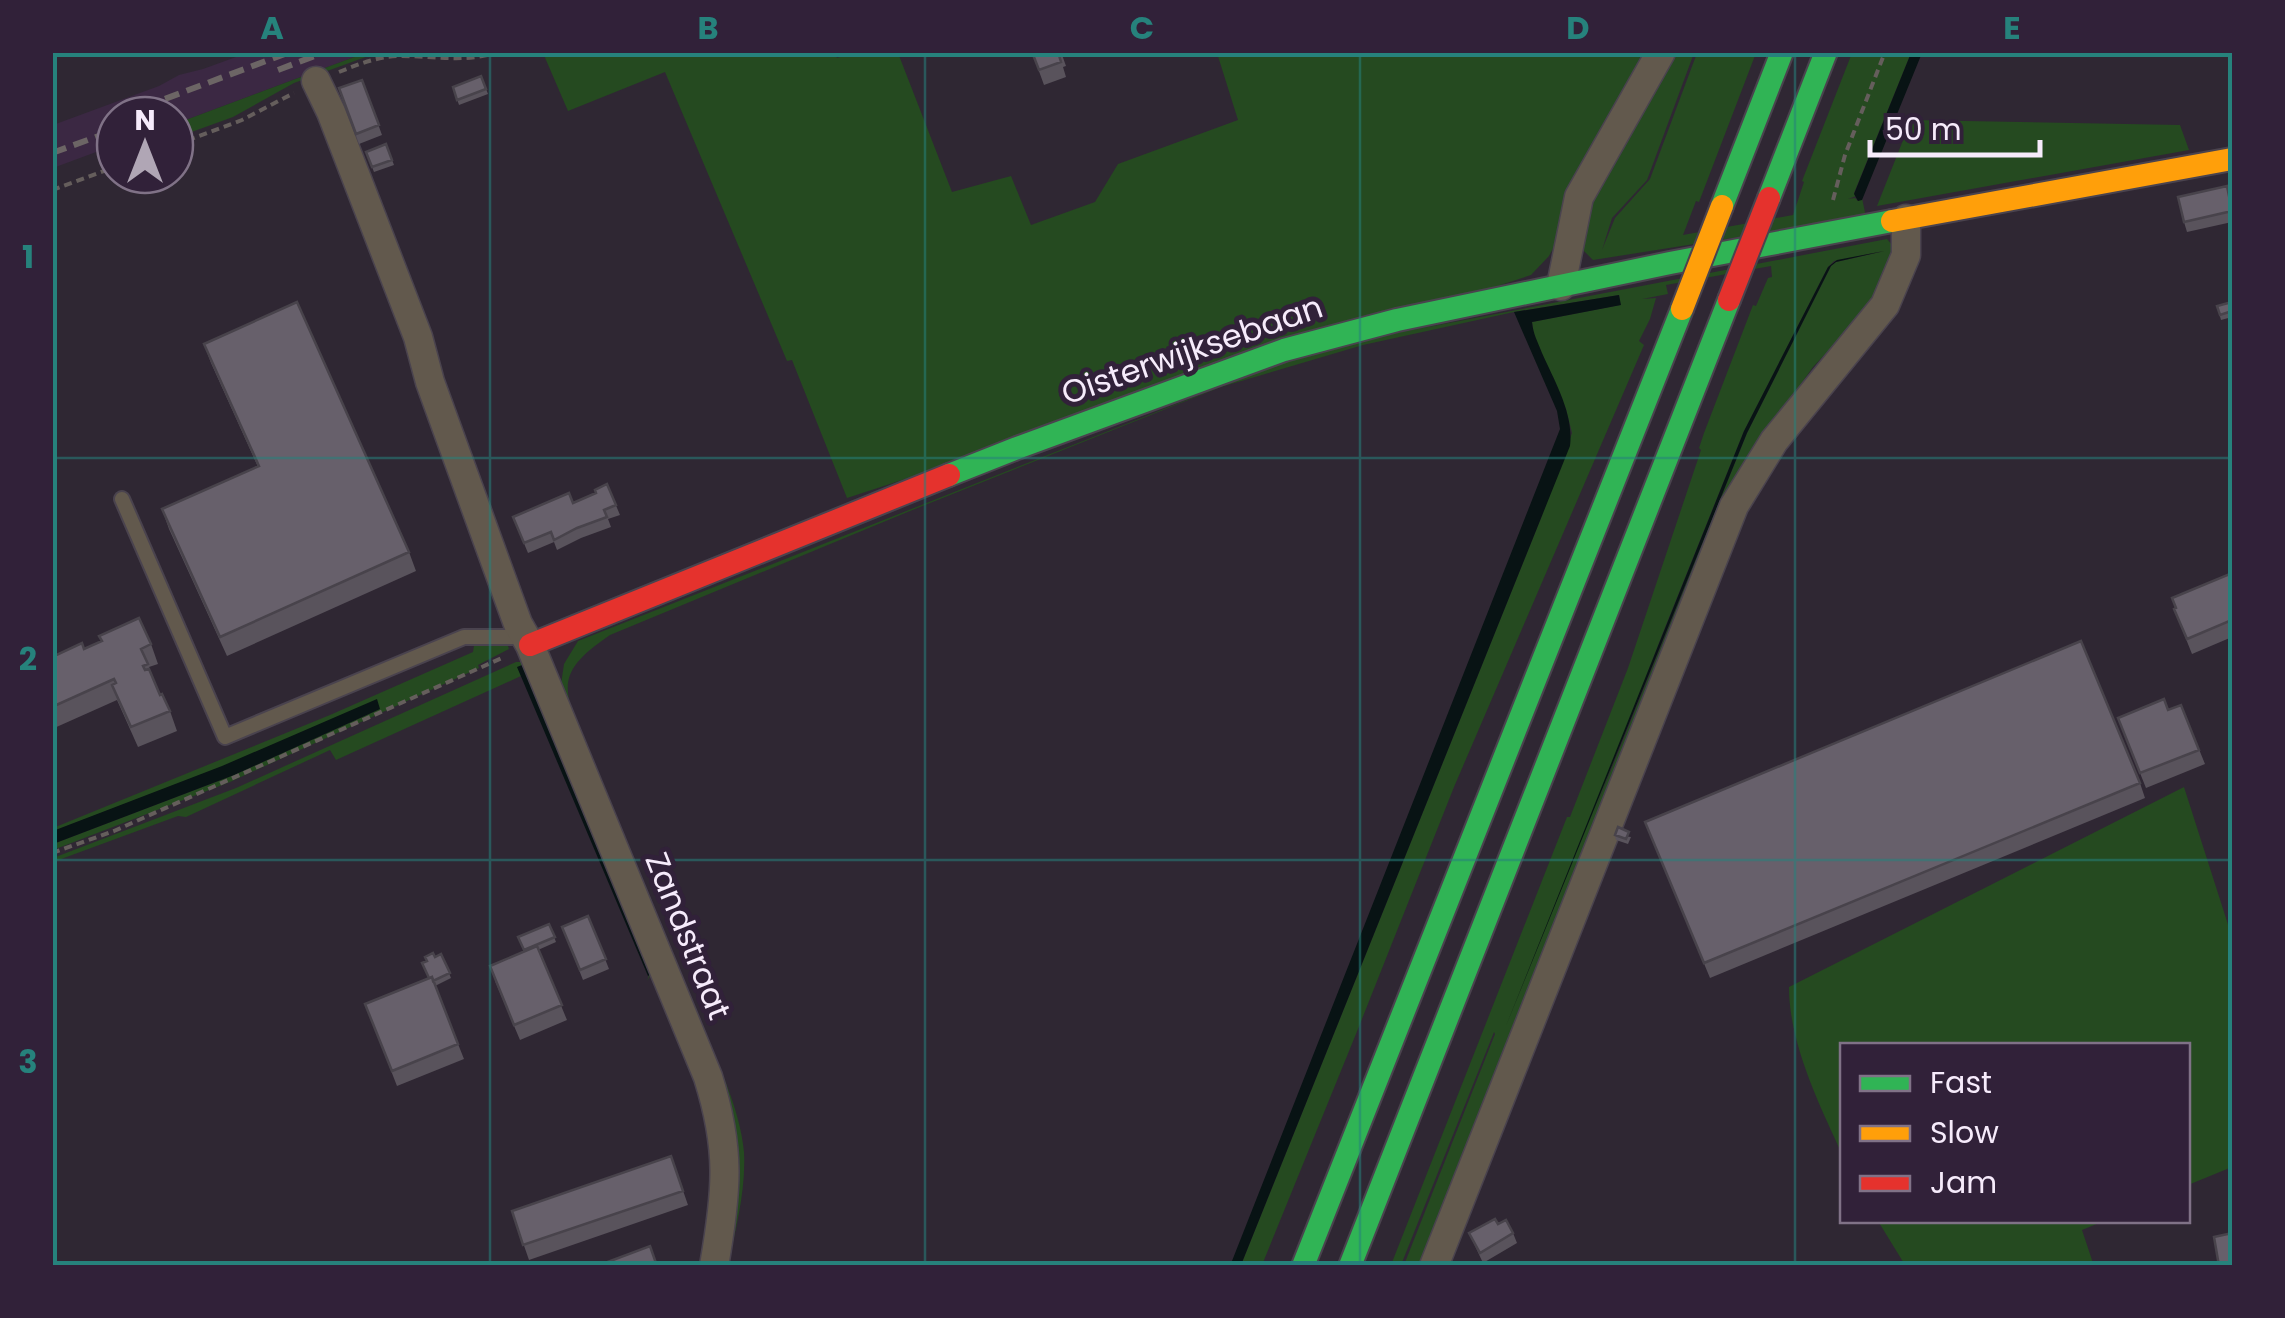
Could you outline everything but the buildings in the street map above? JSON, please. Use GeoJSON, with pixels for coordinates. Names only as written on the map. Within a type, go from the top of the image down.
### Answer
{"type":"FeatureCollection","features":[{"type":"Feature","properties":{"kind":"main road"},"geometry":{"type":"LineString","coordinates":[[1304,1266],[1782,52]]}},
{"type":"Feature","properties":{"kind":"main road"},"geometry":{"type":"LineString","coordinates":[[1350,1266],[1826,52]]}},
{"type":"Feature","properties":{"kind":"main road","name":"Oisterwijksebaan"},"geometry":{"type":"LineString","coordinates":[[528,641],[1018,448],[1284,350],[1398,320],[1561,286],[2232,159]]}},
{"type":"Feature","properties":{"kind":"street"},"geometry":{"type":"LineString","coordinates":[[1561,286],[1579,198],[1661,52]]}},
{"type":"Feature","properties":{"kind":"street","name":"Zandstraat"},"geometry":{"type":"LineString","coordinates":[[316,81],[418,337],[430,382],[518,624],[718,1107],[726,1168],[714,1266]]}},
{"type":"Feature","properties":{"kind":"street"},"geometry":{"type":"LineString","coordinates":[[1434,1266],[1734,506],[1774,441],[1885,304],[1906,255],[1906,219]]}},
{"type":"Feature","properties":{"kind":"lane"},"geometry":{"type":"LineString","coordinates":[[122,499],[225,737],[464,637],[528,641]]}},
{"type":"Feature","properties":{"kind":"path"},"geometry":{"type":"LineString","coordinates":[[195,138],[242,120],[316,81],[378,58],[467,58],[498,52]]}},
{"type":"Feature","properties":{"kind":"path"},"geometry":{"type":"LineString","coordinates":[[1824,234],[1846,155],[1885,52]]}},
{"type":"Feature","properties":{"kind":"path"},"geometry":{"type":"LineString","coordinates":[[52,190],[95,174]]}},
{"type":"Feature","properties":{"kind":"path"},"geometry":{"type":"LineString","coordinates":[[52,853],[114,831],[308,746],[528,641]]}},
{"type":"Feature","properties":{"kind":"shaded area"},"geometry":{"type":"Polygon","coordinates":[[[247,53],[365,53],[195,117],[195,95],[135,95],[247,53]]]}},
{"type":"Feature","properties":{"kind":"shaded area"},"geometry":{"type":"Polygon","coordinates":[[[1911,53],[1922,53],[1862,200],[1858,201],[1854,194],[1911,53]]]}},
{"type":"Feature","properties":{"kind":"shaded area"},"geometry":{"type":"Polygon","coordinates":[[[95,110],[95,152],[53,168],[53,125],[95,110]]]}},
{"type":"Feature","properties":{"kind":"shaded area"},"geometry":{"type":"Polygon","coordinates":[[[1884,251],[1831,266],[1747,433],[1506,1026],[1744,431],[1828,267],[1837,260],[1884,251]]]}},
{"type":"Feature","properties":{"kind":"shaded area"},"geometry":{"type":"Polygon","coordinates":[[[1619,295],[1621,305],[1532,322],[1566,410],[1570,446],[1241,1265],[1230,1266],[1560,429],[1557,411],[1514,312],[1619,295]]]}},
{"type":"Feature","properties":{"kind":"shaded area"},"geometry":{"type":"Polygon","coordinates":[[[522,665],[651,974],[648,976],[517,667],[522,665]]]}},
{"type":"Feature","properties":{"kind":"shaded area"},"geometry":{"type":"Polygon","coordinates":[[[377,699],[380,709],[234,775],[53,844],[53,831],[222,766],[377,699]]]}},
{"type":"Feature","properties":{"kind":"green space"},"geometry":{"type":"Polygon","coordinates":[[[834,52],[837,58],[850,53],[898,53],[952,192],[1011,176],[1031,225],[1095,202],[1118,164],[1238,120],[1217,53],[1655,53],[1549,256],[1531,275],[847,498],[792,360],[787,361],[665,72],[568,111],[543,53],[834,52]]]}},
{"type":"Feature","properties":{"kind":"green space"},"geometry":{"type":"Polygon","coordinates":[[[365,53],[374,54],[294,83],[233,117],[195,131],[195,117],[365,53]]]}},
{"type":"Feature","properties":{"kind":"green space"},"geometry":{"type":"Polygon","coordinates":[[[1669,53],[1694,53],[1647,180],[1612,218],[1602,250],[1615,218],[1650,179],[1697,53],[1756,53],[1683,235],[1793,215],[1802,181],[1852,53],[1911,53],[1856,196],[1848,199],[1862,198],[1866,217],[1593,260],[1581,248],[1581,215],[1669,53]]]}},
{"type":"Feature","properties":{"kind":"green space"},"geometry":{"type":"Polygon","coordinates":[[[1911,120],[2180,125],[2189,150],[1877,206],[1911,120]]]}},
{"type":"Feature","properties":{"kind":"green space"},"geometry":{"type":"Polygon","coordinates":[[[1887,239],[1893,246],[1890,276],[1813,367],[1768,430],[1423,1265],[1404,1265],[1494,1032],[1401,1265],[1391,1265],[1628,668],[1704,433],[1753,305],[1756,306],[1768,278],[1772,277],[1771,266],[1666,285],[1668,294],[1642,299],[1656,298],[1639,341],[1644,345],[1454,787],[1262,1265],[1241,1265],[1572,433],[1532,322],[1620,305],[1619,295],[1514,312],[1363,345],[1221,387],[610,635],[579,660],[568,683],[571,709],[737,1114],[744,1152],[740,1209],[728,1265],[721,1265],[734,1174],[560,691],[564,664],[578,641],[1318,348],[1887,239]],[[1885,251],[1834,261],[1828,267],[1744,431],[1591,820],[1747,433],[1836,262],[1885,251]]]}},
{"type":"Feature","properties":{"kind":"green space"},"geometry":{"type":"Polygon","coordinates":[[[475,639],[507,643],[509,649],[478,665],[479,668],[230,782],[53,850],[53,844],[234,775],[380,709],[53,831],[473,652],[475,639]]]}},
{"type":"Feature","properties":{"kind":"green space"},"geometry":{"type":"Polygon","coordinates":[[[523,662],[654,969],[647,981],[650,973],[518,668],[521,676],[336,760],[330,750],[186,817],[178,816],[53,862],[53,858],[236,788],[523,662]]]}},
{"type":"Feature","properties":{"kind":"green space"},"geometry":{"type":"Polygon","coordinates":[[[2184,787],[2232,937],[2232,1167],[2190,1184],[2190,1043],[1840,1043],[1840,1150],[1800,1051],[1789,987],[2184,787]]]}},
{"type":"Feature","properties":{"kind":"green space"},"geometry":{"type":"Polygon","coordinates":[[[1879,1223],[2099,1223],[2082,1230],[2094,1266],[1905,1265],[1879,1223]]]}},
{"type":"Feature","properties":{"kind":"railway"},"geometry":{"type":"LineString","coordinates":[[175,95],[290,52]]}},
{"type":"Feature","properties":{"kind":"railway"},"geometry":{"type":"LineString","coordinates":[[278,70],[325,52]]}},
{"type":"Feature","properties":{"kind":"railway"},"geometry":{"type":"LineString","coordinates":[[52,153],[95,137]]}},
{"type":"Feature","properties":{"kind":"traffic: fast"},"geometry":{"type":"LineString","coordinates":[[1722,206],[1782,52]]}},
{"type":"Feature","properties":{"kind":"traffic: fast"},"geometry":{"type":"LineString","coordinates":[[1769,198],[1826,52]]}},
{"type":"Feature","properties":{"kind":"traffic: fast"},"geometry":{"type":"LineString","coordinates":[[949,475],[1284,350],[1397,320],[1892,221]]}},
{"type":"Feature","properties":{"kind":"traffic: fast"},"geometry":{"type":"LineString","coordinates":[[1350,1266],[1729,300]]}},
{"type":"Feature","properties":{"kind":"traffic: fast"},"geometry":{"type":"LineString","coordinates":[[1303,1266],[1682,309]]}},
{"type":"Feature","properties":{"kind":"traffic: slow"},"geometry":{"type":"LineString","coordinates":[[1892,221],[2232,159]]}},
{"type":"Feature","properties":{"kind":"traffic: slow"},"geometry":{"type":"LineString","coordinates":[[1682,309],[1722,206]]}},
{"type":"Feature","properties":{"kind":"traffic: jam"},"geometry":{"type":"LineString","coordinates":[[1729,300],[1769,198]]}},
{"type":"Feature","properties":{"kind":"traffic: jam"},"geometry":{"type":"LineString","coordinates":[[530,645],[949,475]]}}]}
